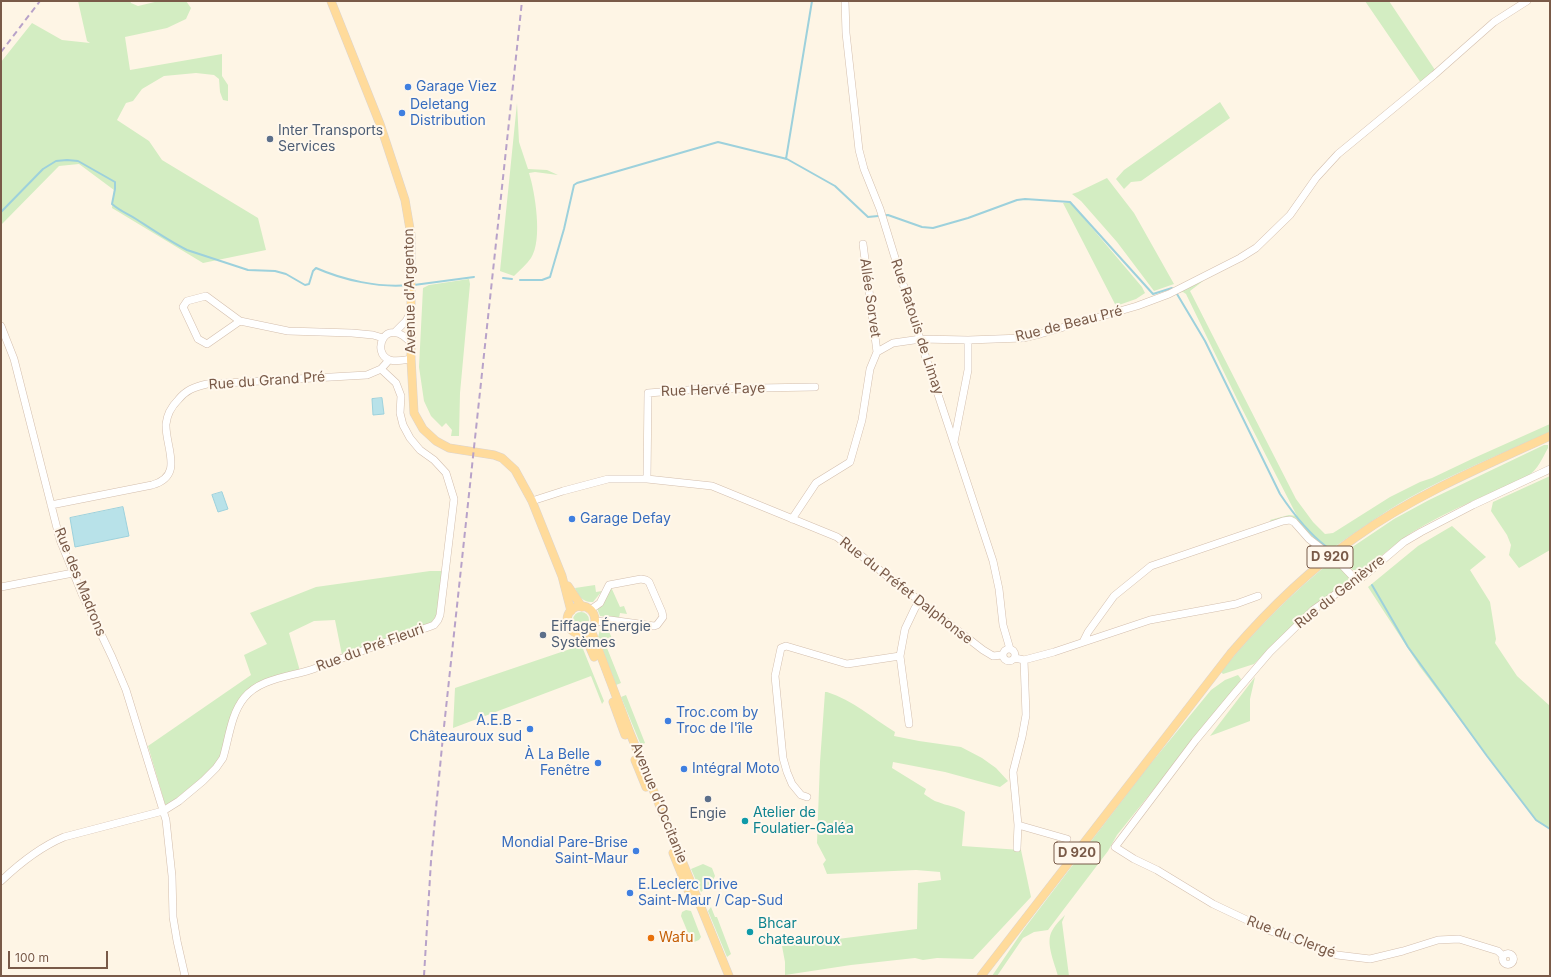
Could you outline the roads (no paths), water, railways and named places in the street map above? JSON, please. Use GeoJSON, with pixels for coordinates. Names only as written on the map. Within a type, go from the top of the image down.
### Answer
{"type":"FeatureCollection","features":[{"type":"Feature","properties":{"kind":"main road","name":"Avenue d'Argenton"},"geometry":{"type":"LineString","coordinates":[[331,1],[380,124],[401,184],[410,235],[412,294],[411,359],[414,413],[423,429],[436,441],[449,448],[481,452],[502,458],[515,470],[532,501]]}},
{"type":"Feature","properties":{"kind":"main road","name":"D 920"},"geometry":{"type":"LineString","coordinates":[[981,976],[992,964],[1231,653],[1282,599],[1314,570],[1356,537],[1405,507],[1482,467],[1550,436]]}},
{"type":"Feature","properties":{"kind":"main road","name":"Avenue d'Occitanie"},"geometry":{"type":"LineString","coordinates":[[532,501],[562,576],[571,611],[568,617],[569,626],[573,631],[580,634],[587,641],[593,652],[641,776],[724,976]]}},
{"type":"Feature","properties":{"kind":"main road","name":"Avenue d'Occitanie"},"geometry":{"type":"LineString","coordinates":[[562,576],[582,606],[590,610]]}},
{"type":"Feature","properties":{"kind":"main road"},"geometry":{"type":"LineString","coordinates":[[571,611],[582,606]]}},
{"type":"Feature","properties":{"kind":"main road"},"geometry":{"type":"LineString","coordinates":[[580,634],[591,630],[595,622],[594,616],[590,610]]}},
{"type":"Feature","properties":{"kind":"main road","name":"Avenue d'Occitanie"},"geometry":{"type":"LineString","coordinates":[[591,630],[729,976]]}},
{"type":"Feature","properties":{"kind":"main road","name":"D 920"},"geometry":{"type":"LineString","coordinates":[[985,976],[992,964]]}},
{"type":"Feature","properties":{"kind":"street","name":"Rue Ratouis de Limay"},"geometry":{"type":"LineString","coordinates":[[845,1],[846,32],[859,150],[864,169],[880,209],[993,561],[999,589],[1003,625],[1010,649]]}},
{"type":"Feature","properties":{"kind":"street","name":"Rue de Beau Pré"},"geometry":{"type":"LineString","coordinates":[[878,352],[893,343],[921,339],[968,340],[1024,338],[1137,306],[1170,294],[1240,258],[1256,248],[1290,215],[1316,178],[1338,154],[1434,75],[1494,22],[1527,1]]}},
{"type":"Feature","properties":{"kind":"street","name":"Allée Sorvet"},"geometry":{"type":"LineString","coordinates":[[863,244],[878,352]]}},
{"type":"Feature","properties":{"kind":"street"},"geometry":{"type":"LineString","coordinates":[[240,321],[207,344],[198,339],[183,307],[188,301],[206,296],[240,321],[288,331],[352,333],[373,335],[383,338]]}},
{"type":"Feature","properties":{"kind":"street"},"geometry":{"type":"LineString","coordinates":[[395,332],[406,321],[412,310]]}},
{"type":"Feature","properties":{"kind":"street","name":"Rue des Madrons"},"geometry":{"type":"LineString","coordinates":[[1,326],[14,359],[60,540],[126,690],[166,820],[173,917],[176,941],[185,976]]}},
{"type":"Feature","properties":{"kind":"street"},"geometry":{"type":"LineString","coordinates":[[411,359],[389,360],[385,358],[380,347],[383,338],[388,333],[395,332],[407,338],[412,344]]}},
{"type":"Feature","properties":{"kind":"street"},"geometry":{"type":"LineString","coordinates":[[954,442],[968,370],[968,340]]}},
{"type":"Feature","properties":{"kind":"street"},"geometry":{"type":"LineString","coordinates":[[792,519],[816,483],[850,462],[862,420],[870,369],[878,352]]}},
{"type":"Feature","properties":{"kind":"street","name":"Rue du Grand Pré"},"geometry":{"type":"LineString","coordinates":[[51,505],[152,485],[159,483],[166,478],[171,470],[172,461],[166,424],[168,414],[174,404],[184,393],[194,387],[207,384],[367,375],[381,369],[389,360]]}},
{"type":"Feature","properties":{"kind":"street","name":"Rue du Pré Fleuri"},"geometry":{"type":"LineString","coordinates":[[1,881],[32,855],[55,841],[64,837],[163,811],[179,801],[203,780],[223,758],[236,710],[252,690],[269,682],[315,668],[434,625],[438,620],[454,499],[446,473],[434,460],[420,450],[410,438],[400,413],[401,396],[396,383],[381,369]]}},
{"type":"Feature","properties":{"kind":"street","name":"Rue Hervé Faye"},"geometry":{"type":"LineString","coordinates":[[647,479],[648,393],[701,389],[815,387]]}},
{"type":"Feature","properties":{"kind":"street","name":"Rue du Genièvre"},"geometry":{"type":"LineString","coordinates":[[1115,846],[1195,741],[1270,652],[1313,610],[1357,581],[1404,542],[1473,505],[1550,470]]}},
{"type":"Feature","properties":{"kind":"street","name":"Rue du Préfet Dalphonse"},"geometry":{"type":"LineString","coordinates":[[532,501],[608,479],[647,479],[712,486],[837,537],[983,650],[993,656],[1002,656]]}},
{"type":"Feature","properties":{"kind":"street"},"geometry":{"type":"LineString","coordinates":[[1083,642],[1088,632],[1114,596],[1151,566],[1282,521],[1290,520],[1294,522],[1322,549]]}},
{"type":"Feature","properties":{"kind":"street"},"geometry":{"type":"LineString","coordinates":[[1338,561],[1357,581]]}},
{"type":"Feature","properties":{"kind":"street"},"geometry":{"type":"LineString","coordinates":[[1,587],[73,572]]}},
{"type":"Feature","properties":{"kind":"street"},"geometry":{"type":"LineString","coordinates":[[590,610],[600,603],[609,585],[641,579],[649,582],[663,617],[657,625],[654,626],[610,620],[595,622]]}},
{"type":"Feature","properties":{"kind":"street"},"geometry":{"type":"LineString","coordinates":[[1015,658],[1014,651],[1010,649],[1004,651],[1002,656],[1006,662],[1015,658],[1024,660],[1150,620],[1236,604],[1258,596]]}},
{"type":"Feature","properties":{"kind":"street"},"geometry":{"type":"LineString","coordinates":[[909,724],[900,656],[905,629],[920,601]]}},
{"type":"Feature","properties":{"kind":"street"},"geometry":{"type":"LineString","coordinates":[[807,797],[796,791],[787,772],[779,725],[776,672],[779,651],[784,646],[847,664],[900,656]]}},
{"type":"Feature","properties":{"kind":"street"},"geometry":{"type":"LineString","coordinates":[[1017,848],[1018,825],[1013,772],[1026,715],[1024,660]]}},
{"type":"Feature","properties":{"kind":"street"},"geometry":{"type":"LineString","coordinates":[[1018,825],[1067,839]]}},
{"type":"Feature","properties":{"kind":"street","name":"Rue du Clergé"},"geometry":{"type":"LineString","coordinates":[[1115,846],[1134,859],[1157,870],[1213,904],[1268,930],[1337,955],[1370,959],[1438,940],[1459,939],[1498,951],[1503,956]]}},
{"type":"Feature","properties":{"kind":"water"},"geometry":{"type":"Polygon","coordinates":[[[382,398],[384,414],[373,415],[372,399],[382,398]]]}},
{"type":"Feature","properties":{"kind":"water"},"geometry":{"type":"Polygon","coordinates":[[[222,492],[228,509],[218,512],[212,495],[222,492]]]}},
{"type":"Feature","properties":{"kind":"water"},"geometry":{"type":"Polygon","coordinates":[[[123,507],[129,536],[75,547],[70,518],[123,507]]]}},
{"type":"Feature","properties":{"kind":"waterway"},"geometry":{"type":"LineString","coordinates":[[786,159],[812,1]]}},
{"type":"Feature","properties":{"kind":"waterway"},"geometry":{"type":"LineString","coordinates":[[520,280],[542,280],[550,277],[564,229],[574,185],[718,142],[787,159],[835,186],[868,217],[888,215],[922,227],[933,228],[968,218],[1017,200],[1025,199],[1070,202],[1153,294],[1172,288]]}},
{"type":"Feature","properties":{"kind":"waterway"},"geometry":{"type":"LineString","coordinates":[[1,212],[43,169],[56,161],[78,161],[115,182],[112,204],[121,211],[187,250],[248,270],[275,271],[286,274],[305,285],[309,284],[313,271],[316,268],[361,282],[397,286],[409,285]]}},
{"type":"Feature","properties":{"kind":"waterway"},"geometry":{"type":"LineString","coordinates":[[414,285],[474,277]]}},
{"type":"Feature","properties":{"kind":"waterway"},"geometry":{"type":"LineString","coordinates":[[503,278],[512,279]]}},
{"type":"Feature","properties":{"kind":"waterway"},"geometry":{"type":"LineString","coordinates":[[1177,294],[1205,341],[1280,494],[1302,523],[1328,548]]}},
{"type":"Feature","properties":{"kind":"waterway"},"geometry":{"type":"LineString","coordinates":[[1372,585],[1408,647],[1487,756],[1536,820],[1550,829]]}},
{"type":"Feature","properties":{"kind":"tunnel"},"geometry":{"type":"LineString","coordinates":[[1322,549],[1338,561]]}},
{"type":"Feature","properties":{"kind":"railway"},"geometry":{"type":"LineString","coordinates":[[1,52],[40,1]]}},
{"type":"Feature","properties":{"kind":"railway"},"geometry":{"type":"LineString","coordinates":[[424,976],[431,861],[443,736],[522,1]]}},
{"type":"Feature","properties":{"kind":"place","name":"Garage Viez"},"geometry":{"type":"Point","coordinates":[408,87]}},
{"type":"Feature","properties":{"kind":"place","name":"Deletang Distribution"},"geometry":{"type":"Point","coordinates":[402,113]}},
{"type":"Feature","properties":{"kind":"place","name":"Inter Transports Services"},"geometry":{"type":"Point","coordinates":[270,139]}},
{"type":"Feature","properties":{"kind":"place","name":"Garage Defay"},"geometry":{"type":"Point","coordinates":[572,519]}},
{"type":"Feature","properties":{"kind":"place","name":"Eiffage Énergie Systèmes"},"geometry":{"type":"Point","coordinates":[543,635]}},
{"type":"Feature","properties":{"kind":"place","name":"Troc.com by Troc de l'île"},"geometry":{"type":"Point","coordinates":[668,721]}},
{"type":"Feature","properties":{"kind":"place","name":"A.E.B - Châteauroux sud"},"geometry":{"type":"Point","coordinates":[530,729]}},
{"type":"Feature","properties":{"kind":"place","name":"À La Belle Fenêtre"},"geometry":{"type":"Point","coordinates":[598,763]}},
{"type":"Feature","properties":{"kind":"place","name":"Intégral Moto"},"geometry":{"type":"Point","coordinates":[684,769]}},
{"type":"Feature","properties":{"kind":"place","name":"Engie"},"geometry":{"type":"Point","coordinates":[708,799]}},
{"type":"Feature","properties":{"kind":"place","name":"Atelier de Foulatier-Galéa"},"geometry":{"type":"Point","coordinates":[745,821]}},
{"type":"Feature","properties":{"kind":"place","name":"Mondial Pare-Brise Saint-Maur"},"geometry":{"type":"Point","coordinates":[636,851]}},
{"type":"Feature","properties":{"kind":"place","name":"E.Leclerc Drive Saint-Maur / Cap-Sud"},"geometry":{"type":"Point","coordinates":[630,893]}},
{"type":"Feature","properties":{"kind":"place","name":"Bhcar chateauroux"},"geometry":{"type":"Point","coordinates":[750,932]}},
{"type":"Feature","properties":{"kind":"place","name":"Wafu"},"geometry":{"type":"Point","coordinates":[651,938]}}]}
